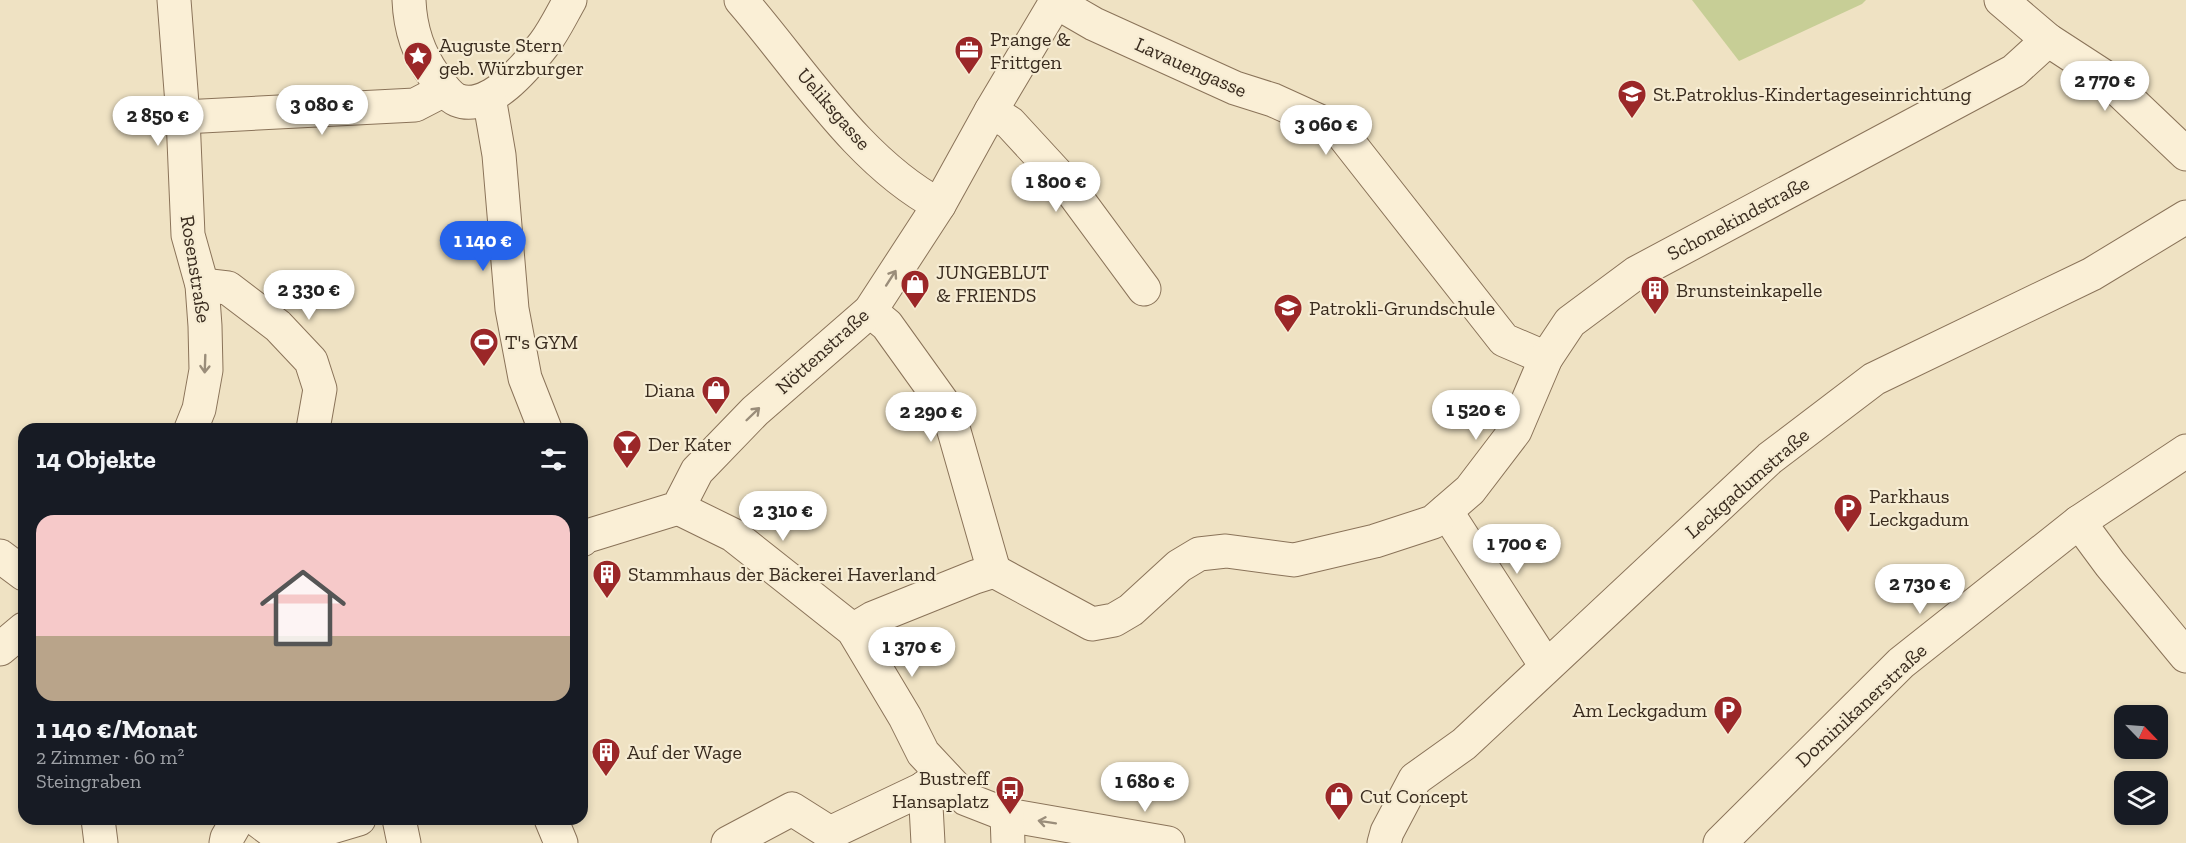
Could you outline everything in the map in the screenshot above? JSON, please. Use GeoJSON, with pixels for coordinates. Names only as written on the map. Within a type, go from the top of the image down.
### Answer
{"type":"FeatureCollection","features":[{"type":"Feature","properties":{"kind":"street","name":"Rosenstraße"},"geometry":{"type":"LineString","coordinates":[[174,0],[183,117],[188,235],[202,285],[205,326],[206,370],[199,409],[193,423]]}},
{"type":"Feature","properties":{"kind":"street"},"geometry":{"type":"LineString","coordinates":[[409,0],[409,14],[417,43],[427,66],[444,90],[456,100],[470,103],[489,97],[508,85],[546,42],[570,0]]}},
{"type":"Feature","properties":{"kind":"street"},"geometry":{"type":"LineString","coordinates":[[2001,0],[2048,40],[2105,77],[2186,154]]}},
{"type":"Feature","properties":{"kind":"street","name":"Nöttenstraße"},"geometry":{"type":"LineString","coordinates":[[678,508],[697,471],[755,411],[870,311],[939,206],[991,111],[1057,1]]}},
{"type":"Feature","properties":{"kind":"street","name":"Lavauengasse"},"geometry":{"type":"LineString","coordinates":[[1057,1],[1105,29],[1236,88],[1273,100],[1338,130],[1504,340],[1546,357]]}},
{"type":"Feature","properties":{"kind":"street","name":"Ueliksgasse"},"geometry":{"type":"LineString","coordinates":[[756,5],[857,140],[917,194],[939,206]]}},
{"type":"Feature","properties":{"kind":"street","name":"Schonekindstraße"},"geometry":{"type":"LineString","coordinates":[[994,571],[1092,624],[1114,620],[1131,610],[1179,566],[1199,554],[1226,551],[1294,560],[1375,541],[1433,522],[1470,490],[1515,431],[1546,357],[1570,322],[1636,273],[2014,71],[2048,40]]}},
{"type":"Feature","properties":{"kind":"street"},"geometry":{"type":"LineString","coordinates":[[183,117],[415,105],[444,90]]}},
{"type":"Feature","properties":{"kind":"street"},"geometry":{"type":"LineString","coordinates":[[489,97],[499,155],[512,309],[525,378],[543,423]]}},
{"type":"Feature","properties":{"kind":"street"},"geometry":{"type":"LineString","coordinates":[[991,111],[1010,123],[1068,186],[1144,289]]}},
{"type":"Feature","properties":{"kind":"street","name":"Leckgadumstraße"},"geometry":{"type":"LineString","coordinates":[[1384,843],[1387,832],[1415,779],[1464,744],[1770,458],[1874,380],[2092,274],[2186,217]]}},
{"type":"Feature","properties":{"kind":"street"},"geometry":{"type":"LineString","coordinates":[[202,285],[228,288],[278,326],[311,361],[320,389],[315,423]]}},
{"type":"Feature","properties":{"kind":"street"},"geometry":{"type":"LineString","coordinates":[[854,630],[873,618],[994,571],[948,410],[887,325],[870,311]]}},
{"type":"Feature","properties":{"kind":"street","name":"Dominikanerstraße"},"geometry":{"type":"LineString","coordinates":[[1720,843],[1901,663],[2079,522],[2186,451]]}},
{"type":"Feature","properties":{"kind":"street"},"geometry":{"type":"LineString","coordinates":[[588,535],[678,508],[733,535],[854,630],[905,717],[935,783],[928,843]]}},
{"type":"Feature","properties":{"kind":"street"},"geometry":{"type":"LineString","coordinates":[[1446,511],[1546,666]]}},
{"type":"Feature","properties":{"kind":"street"},"geometry":{"type":"LineString","coordinates":[[2079,522],[2186,657]]}},
{"type":"Feature","properties":{"kind":"street"},"geometry":{"type":"LineString","coordinates":[[0,556],[18,570]]}},
{"type":"Feature","properties":{"kind":"street"},"geometry":{"type":"LineString","coordinates":[[0,649],[18,634]]}},
{"type":"Feature","properties":{"kind":"street"},"geometry":{"type":"LineString","coordinates":[[935,783],[966,799],[1007,829],[1168,843]]}},
{"type":"Feature","properties":{"kind":"street"},"geometry":{"type":"LineString","coordinates":[[728,843],[792,809],[830,833],[935,783]]}},
{"type":"Feature","properties":{"kind":"street"},"geometry":{"type":"LineString","coordinates":[[99,825],[101,843]]}},
{"type":"Feature","properties":{"kind":"street"},"geometry":{"type":"LineString","coordinates":[[226,843],[235,825]]}},
{"type":"Feature","properties":{"kind":"street"},"geometry":{"type":"LineString","coordinates":[[264,825],[272,831],[298,837],[339,825]]}},
{"type":"Feature","properties":{"kind":"street"},"geometry":{"type":"LineString","coordinates":[[400,825],[405,843]]}},
{"type":"Feature","properties":{"kind":"street"},"geometry":{"type":"LineString","coordinates":[[554,825],[561,843]]}},
{"type":"Feature","properties":{"kind":"green space"},"geometry":{"type":"Polygon","coordinates":[[[1692,0],[1866,0],[1862,4],[1739,61],[1692,0]]]}},
{"type":"Feature","properties":{"kind":"place","name":"Prange & Frittgen"},"geometry":{"type":"Point","coordinates":[969,76]}},
{"type":"Feature","properties":{"kind":"place","name":"Auguste Stern geb. Würzburger"},"geometry":{"type":"Point","coordinates":[418,82]}},
{"type":"Feature","properties":{"kind":"place","name":"St.Patroklus-Kindertageseinrichtung"},"geometry":{"type":"Point","coordinates":[1632,120]}},
{"type":"Feature","properties":{"kind":"place","name":"JUNGEBLUT & FRIENDS"},"geometry":{"type":"Point","coordinates":[915,310]}},
{"type":"Feature","properties":{"kind":"place","name":"Brunsteinkapelle"},"geometry":{"type":"Point","coordinates":[1655,316]}},
{"type":"Feature","properties":{"kind":"place","name":"Patrokli-Grundschule"},"geometry":{"type":"Point","coordinates":[1288,334]}},
{"type":"Feature","properties":{"kind":"place","name":"T's GYM"},"geometry":{"type":"Point","coordinates":[484,368]}},
{"type":"Feature","properties":{"kind":"place","name":"Diana"},"geometry":{"type":"Point","coordinates":[716,416]}},
{"type":"Feature","properties":{"kind":"place","name":"Der Kater"},"geometry":{"type":"Point","coordinates":[627,470]}},
{"type":"Feature","properties":{"kind":"place","name":"Parkhaus Leckgadum"},"geometry":{"type":"Point","coordinates":[1848,534]}},
{"type":"Feature","properties":{"kind":"place","name":"Stammhaus der Bäckerei Haverland"},"geometry":{"type":"Point","coordinates":[607,600]}},
{"type":"Feature","properties":{"kind":"place","name":"Am Leckgadum"},"geometry":{"type":"Point","coordinates":[1728,736]}},
{"type":"Feature","properties":{"kind":"place","name":"Auf der Wage"},"geometry":{"type":"Point","coordinates":[606,778]}},
{"type":"Feature","properties":{"kind":"place","name":"Bustreff Hansaplatz"},"geometry":{"type":"Point","coordinates":[1010,816]}},
{"type":"Feature","properties":{"kind":"place","name":"Cut Concept"},"geometry":{"type":"Point","coordinates":[1339,822]}}]}
